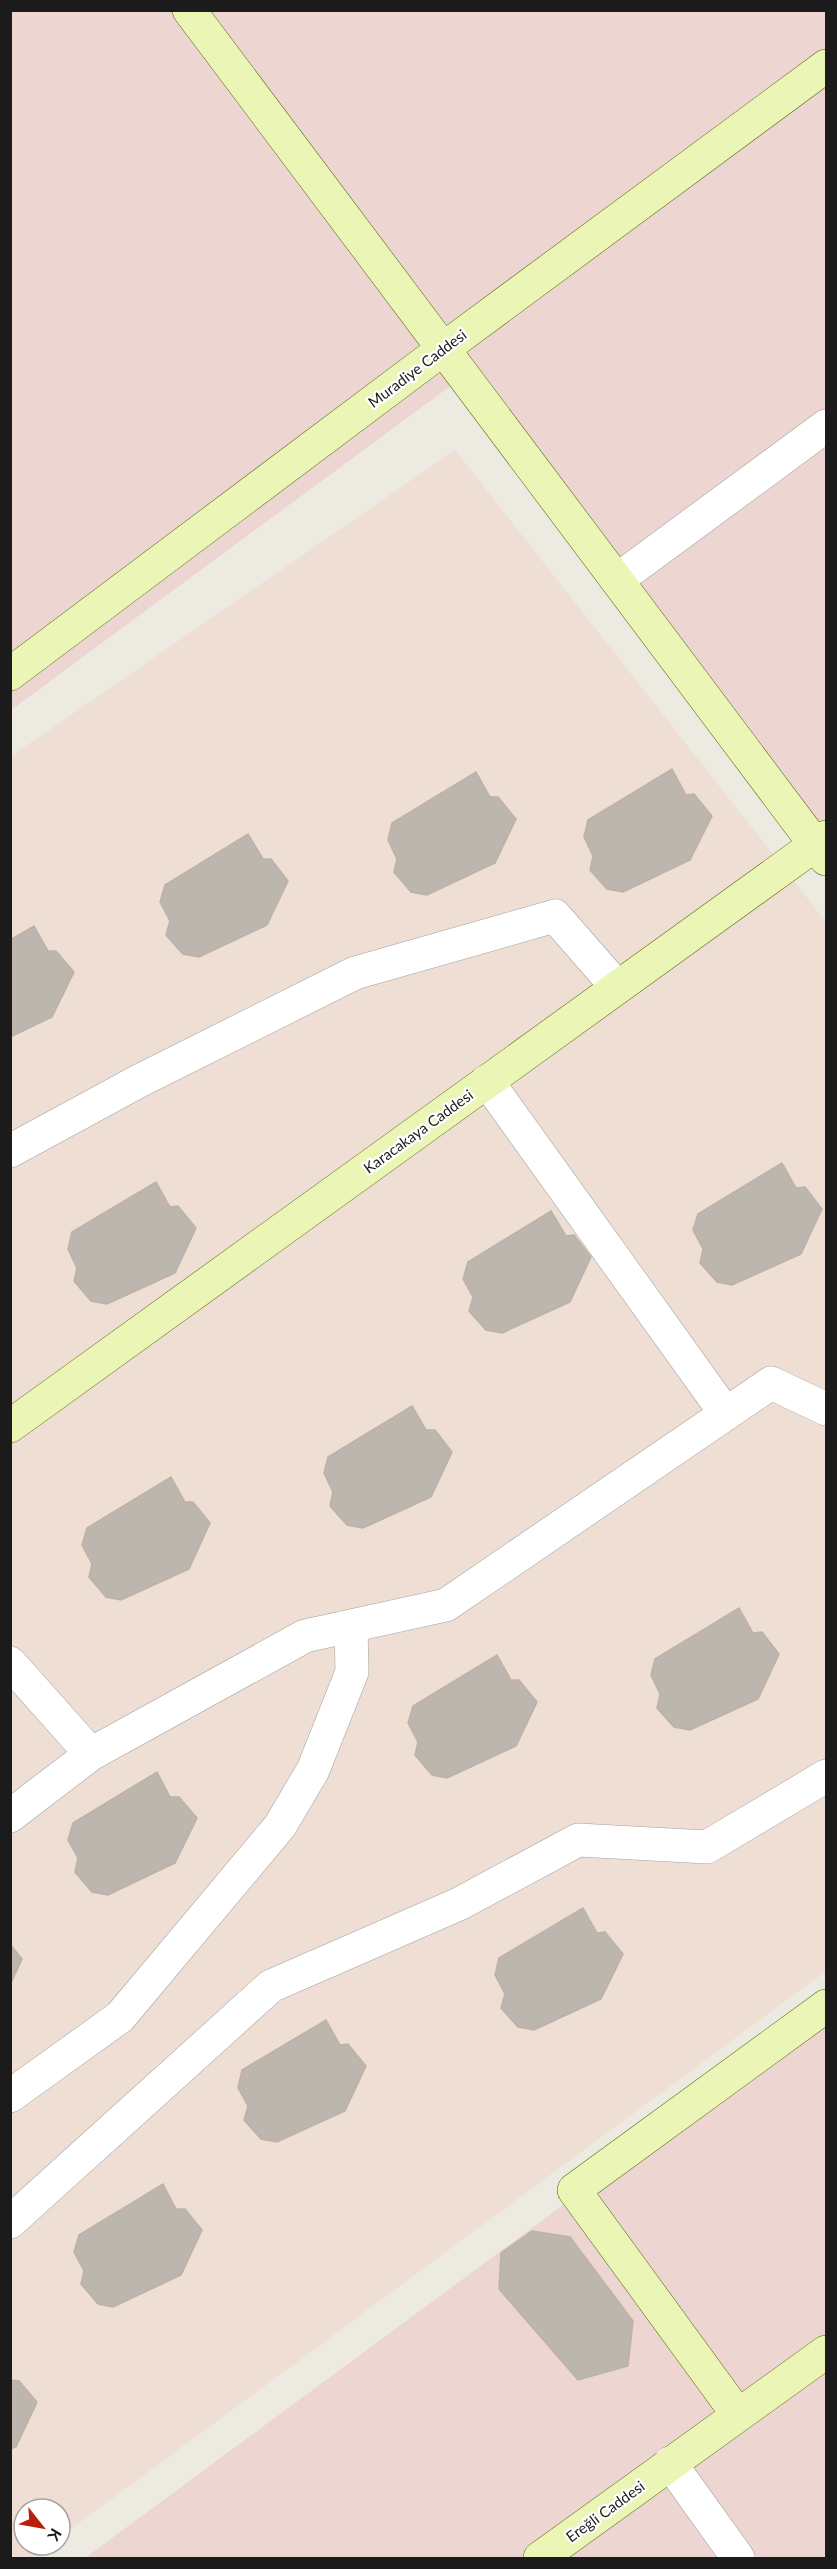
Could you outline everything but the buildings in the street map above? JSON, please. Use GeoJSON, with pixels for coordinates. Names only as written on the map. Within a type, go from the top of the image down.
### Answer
{"type":"FeatureCollection","features":[{"type":"Feature","properties":{"kind":"street"},"geometry":{"type":"LineString","coordinates":[[189,10],[617,580],[823,847]]}},
{"type":"Feature","properties":{"kind":"street","name":"Muradiye Caddesi"},"geometry":{"type":"LineString","coordinates":[[10,674],[443,349],[826,66]]}},
{"type":"Feature","properties":{"kind":"street"},"geometry":{"type":"LineString","coordinates":[[617,580],[826,426]]}},
{"type":"Feature","properties":{"kind":"street","name":"Karacakaya Caddesi"},"geometry":{"type":"LineString","coordinates":[[10,1426],[617,987],[823,847]]}},
{"type":"Feature","properties":{"kind":"street"},"geometry":{"type":"LineString","coordinates":[[10,1151],[139,1082],[355,973],[555,916],[617,987]]}},
{"type":"Feature","properties":{"kind":"street"},"geometry":{"type":"LineString","coordinates":[[487,1081],[726,1414]]}},
{"type":"Feature","properties":{"kind":"street"},"geometry":{"type":"LineString","coordinates":[[10,1816],[92,1754],[305,1636],[446,1605],[771,1383],[826,1409]]}},
{"type":"Feature","properties":{"kind":"street"},"geometry":{"type":"LineString","coordinates":[[10,2096],[120,2017],[280,1826],[313,1770],[352,1672],[351,1626]]}},
{"type":"Feature","properties":{"kind":"street"},"geometry":{"type":"LineString","coordinates":[[10,1663],[92,1754]]}},
{"type":"Feature","properties":{"kind":"street"},"geometry":{"type":"LineString","coordinates":[[10,2222],[271,1986],[459,1904],[578,1840],[707,1847],[826,1776]]}},
{"type":"Feature","properties":{"kind":"street"},"geometry":{"type":"LineString","coordinates":[[826,2006],[574,2190],[738,2415],[826,2352]]}},
{"type":"Feature","properties":{"kind":"street","name":"Ereğli Caddesi"},"geometry":{"type":"LineString","coordinates":[[540,2559],[738,2415]]}},
{"type":"Feature","properties":{"kind":"street"},"geometry":{"type":"LineString","coordinates":[[670,2463],[738,2559]]}},
{"type":"Feature","properties":{"kind":"shaded area"},"geometry":{"type":"Polygon","coordinates":[[[11,11],[826,11],[826,850],[464,376],[11,710],[11,11]]]}},
{"type":"Feature","properties":{"kind":"shaded area"},"geometry":{"type":"Polygon","coordinates":[[[455,450],[826,922],[826,1971],[72,2528],[72,2497],[12,2497],[12,2557],[31,2558],[10,2558],[10,757],[455,450]]]}},
{"type":"Feature","properties":{"kind":"shaded area"},"geometry":{"type":"Polygon","coordinates":[[[826,2011],[826,2558],[85,2558],[826,2011]]]}}]}
